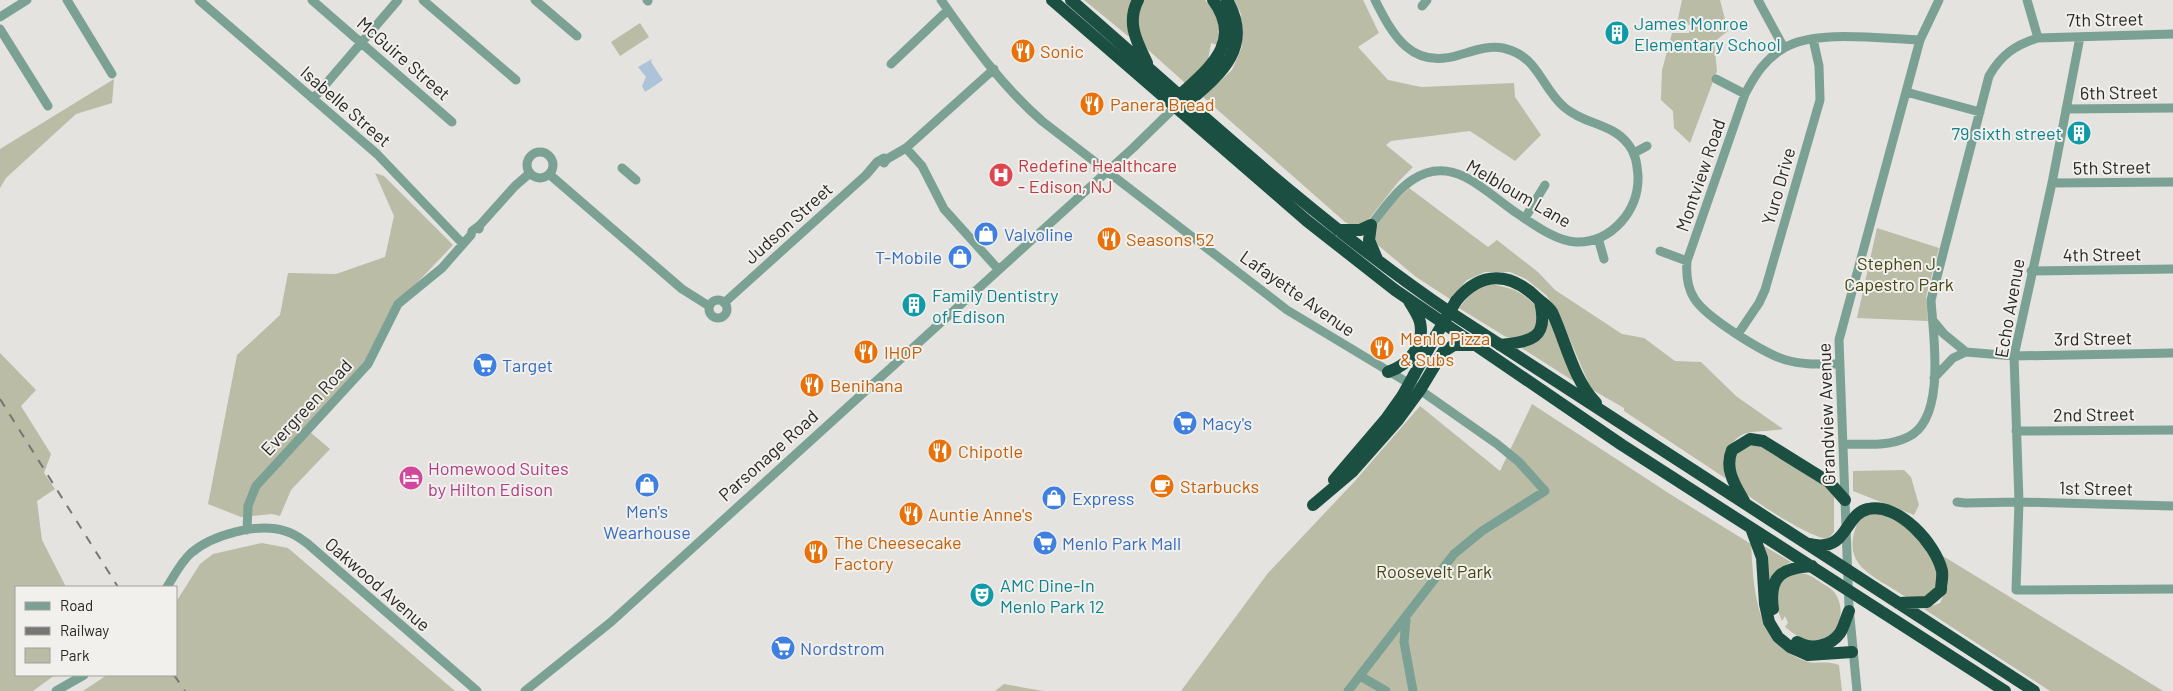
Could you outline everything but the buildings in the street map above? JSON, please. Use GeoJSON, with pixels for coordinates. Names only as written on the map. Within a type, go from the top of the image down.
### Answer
{"type":"FeatureCollection","features":[{"type":"Feature","properties":{"kind":"highway"},"geometry":{"type":"LineString","coordinates":[[1052,0],[1181,101],[1338,230],[1412,287],[2034,691]]}},
{"type":"Feature","properties":{"kind":"highway"},"geometry":{"type":"LineString","coordinates":[[1071,0],[1151,69],[1181,101],[1307,221],[1408,298],[1622,445],[2005,691]]}},
{"type":"Feature","properties":{"kind":"highway"},"geometry":{"type":"LineString","coordinates":[[1138,0],[1133,12],[1133,31],[1151,69]]}},
{"type":"Feature","properties":{"kind":"highway"},"geometry":{"type":"LineString","coordinates":[[1181,101],[1212,66],[1221,52],[1225,28],[1220,10],[1214,0]]}},
{"type":"Feature","properties":{"kind":"highway"},"geometry":{"type":"LineString","coordinates":[[1181,101],[1222,72],[1231,57],[1236,38],[1236,29],[1233,11],[1227,0]]}},
{"type":"Feature","properties":{"kind":"highway"},"geometry":{"type":"LineString","coordinates":[[1338,230],[1360,230],[1371,225]]}},
{"type":"Feature","properties":{"kind":"highway"},"geometry":{"type":"LineString","coordinates":[[1371,225],[1369,240],[1378,261]]}},
{"type":"Feature","properties":{"kind":"highway"},"geometry":{"type":"LineString","coordinates":[[1476,345],[1459,345],[1448,348],[1443,352],[1420,390],[1398,420],[1352,472],[1313,505],[1403,395],[1456,301],[1472,285],[1480,281],[1498,278],[1519,283],[1552,312],[1577,374],[1588,394],[1613,418]]}},
{"type":"Feature","properties":{"kind":"highway"},"geometry":{"type":"LineString","coordinates":[[1388,372],[1400,368],[1408,362],[1419,342],[1420,323],[1408,298]]}},
{"type":"Feature","properties":{"kind":"highway"},"geometry":{"type":"LineString","coordinates":[[1500,345],[1526,342],[1539,332],[1543,326],[1540,301]]}},
{"type":"Feature","properties":{"kind":"highway"},"geometry":{"type":"LineString","coordinates":[[1745,504],[1732,478],[1729,464],[1732,450],[1750,439],[1763,441],[1829,482],[1845,500]]}},
{"type":"Feature","properties":{"kind":"highway"},"geometry":{"type":"LineString","coordinates":[[1809,544],[1826,545],[1839,538],[1846,532],[1854,518],[1867,509],[1887,509],[1911,523],[1931,545],[1942,572],[1941,590],[1927,602],[1898,603]]}},
{"type":"Feature","properties":{"kind":"highway"},"geometry":{"type":"LineString","coordinates":[[1751,528],[1762,558],[1765,604],[1769,622],[1778,637],[1790,647],[1808,655],[1852,652]]}},
{"type":"Feature","properties":{"kind":"highway"},"geometry":{"type":"LineString","coordinates":[[1812,566],[1784,571],[1775,582],[1772,602],[1773,612],[1784,632],[1801,645],[1818,647],[1835,638],[1840,632],[1849,611]]}},
{"type":"Feature","properties":{"kind":"street"},"geometry":{"type":"LineString","coordinates":[[0,17],[26,0]]}},
{"type":"Feature","properties":{"kind":"street"},"geometry":{"type":"LineString","coordinates":[[67,0],[112,74]]}},
{"type":"Feature","properties":{"kind":"street","name":"Isabelle Street"},"geometry":{"type":"LineString","coordinates":[[199,0],[377,154],[463,244]]}},
{"type":"Feature","properties":{"kind":"street","name":"McGuire Street"},"geometry":{"type":"LineString","coordinates":[[312,0],[452,122]]}},
{"type":"Feature","properties":{"kind":"street"},"geometry":{"type":"LineString","coordinates":[[313,99],[398,0]]}},
{"type":"Feature","properties":{"kind":"street"},"geometry":{"type":"LineString","coordinates":[[423,0],[516,80]]}},
{"type":"Feature","properties":{"kind":"street"},"geometry":{"type":"LineString","coordinates":[[535,0],[577,36]]}},
{"type":"Feature","properties":{"kind":"street","name":"Lafayette Avenue"},"geometry":{"type":"LineString","coordinates":[[941,0],[994,69],[1029,110],[1287,310],[1420,390],[1497,444],[1519,462],[1545,491],[1482,531],[1454,554],[1408,615]]}},
{"type":"Feature","properties":{"kind":"street"},"geometry":{"type":"LineString","coordinates":[[1375,0],[1390,30],[1399,42],[1424,57],[1438,59],[1453,57],[1486,48],[1502,48],[1519,54],[1534,65],[1564,107],[1580,118],[1615,132],[1628,144],[1634,153],[1647,146]]}},
{"type":"Feature","properties":{"kind":"street"},"geometry":{"type":"LineString","coordinates":[[1758,0],[1784,48]]}},
{"type":"Feature","properties":{"kind":"street","name":"Grandview Avenue"},"geometry":{"type":"LineString","coordinates":[[1857,691],[1849,611],[1844,444],[1839,364],[1840,330],[1920,40],[1939,0]]}},
{"type":"Feature","properties":{"kind":"street"},"geometry":{"type":"LineString","coordinates":[[2027,0],[2038,38]]}},
{"type":"Feature","properties":{"kind":"street"},"geometry":{"type":"LineString","coordinates":[[891,64],[948,10]]}},
{"type":"Feature","properties":{"kind":"street"},"geometry":{"type":"LineString","coordinates":[[0,29],[48,106]]}},
{"type":"Feature","properties":{"kind":"street","name":"7th Street"},"geometry":{"type":"LineString","coordinates":[[1844,444],[1880,444],[1910,436],[1920,427],[1928,415],[1934,378],[1934,322],[1931,300],[1989,76],[1996,64],[2020,43],[2038,38],[2173,34]]}},
{"type":"Feature","properties":{"kind":"street","name":"Echo Avenue"},"geometry":{"type":"LineString","coordinates":[[2080,36],[2052,183],[2031,271],[2014,356],[2018,502],[2016,590],[2173,589]]}},
{"type":"Feature","properties":{"kind":"street","name":"Montview Road"},"geometry":{"type":"LineString","coordinates":[[1839,364],[1808,364],[1788,361],[1762,350],[1704,311],[1693,297],[1687,278],[1687,261],[1745,94],[1756,74],[1765,63],[1784,48],[1813,39],[1832,37],[1920,40]]}},
{"type":"Feature","properties":{"kind":"street","name":"Yuro Drive"},"geometry":{"type":"LineString","coordinates":[[1738,334],[1759,303],[1765,290],[1820,100],[1818,66],[1813,39]]}},
{"type":"Feature","properties":{"kind":"street","name":"Judson Street"},"geometry":{"type":"LineString","coordinates":[[724,303],[874,167],[880,166],[887,159],[906,148],[994,69]]}},
{"type":"Feature","properties":{"kind":"street"},"geometry":{"type":"LineString","coordinates":[[1716,79],[1745,94]]}},
{"type":"Feature","properties":{"kind":"street"},"geometry":{"type":"LineString","coordinates":[[1906,92],[1980,112]]}},
{"type":"Feature","properties":{"kind":"street","name":"Parsonage Road"},"geometry":{"type":"LineString","coordinates":[[526,691],[611,622],[1107,171],[1181,101]]}},
{"type":"Feature","properties":{"kind":"street","name":"6th Street"},"geometry":{"type":"LineString","coordinates":[[2066,109],[2173,108]]}},
{"type":"Feature","properties":{"kind":"street"},"geometry":{"type":"LineString","coordinates":[[906,148],[922,166],[944,209],[998,269]]}},
{"type":"Feature","properties":{"kind":"street","name":"Evergreen Road"},"geometry":{"type":"LineString","coordinates":[[247,530],[248,506],[256,486],[368,364],[398,304],[442,268],[471,235],[472,231],[530,172],[528,161],[533,154],[541,152],[549,156],[553,163],[549,174]]}},
{"type":"Feature","properties":{"kind":"street","name":"Melbloum Lane"},"geometry":{"type":"LineString","coordinates":[[1371,225],[1405,184],[1426,174],[1442,172],[1466,178],[1525,218],[1565,239],[1575,242],[1598,238],[1618,225],[1636,200],[1638,183],[1637,162],[1634,153]]}},
{"type":"Feature","properties":{"kind":"street"},"geometry":{"type":"LineString","coordinates":[[622,168],[636,180]]}},
{"type":"Feature","properties":{"kind":"street"},"geometry":{"type":"LineString","coordinates":[[530,172],[541,178],[549,174],[682,289],[709,306]]}},
{"type":"Feature","properties":{"kind":"street","name":"5th Street"},"geometry":{"type":"LineString","coordinates":[[2052,183],[2173,182]]}},
{"type":"Feature","properties":{"kind":"street"},"geometry":{"type":"LineString","coordinates":[[1525,218],[1545,185]]}},
{"type":"Feature","properties":{"kind":"street"},"geometry":{"type":"LineString","coordinates":[[1598,238],[1604,259]]}},
{"type":"Feature","properties":{"kind":"street"},"geometry":{"type":"LineString","coordinates":[[1660,251],[1687,261]]}},
{"type":"Feature","properties":{"kind":"street","name":"4th Street"},"geometry":{"type":"LineString","coordinates":[[2031,271],[2173,269]]}},
{"type":"Feature","properties":{"kind":"street"},"geometry":{"type":"LineString","coordinates":[[716,300],[724,303],[727,311],[721,318],[712,317],[709,312],[709,306],[716,300]]}},
{"type":"Feature","properties":{"kind":"street"},"geometry":{"type":"LineString","coordinates":[[1934,322],[1954,343],[1966,352],[1954,358],[1934,378]]}},
{"type":"Feature","properties":{"kind":"street","name":"3rd Street"},"geometry":{"type":"LineString","coordinates":[[1966,352],[2014,356],[2173,353]]}},
{"type":"Feature","properties":{"kind":"street","name":"2nd Street"},"geometry":{"type":"LineString","coordinates":[[2016,431],[2173,430]]}},
{"type":"Feature","properties":{"kind":"street","name":"1st Street"},"geometry":{"type":"LineString","coordinates":[[1958,502],[2173,506]]}},
{"type":"Feature","properties":{"kind":"street"},"geometry":{"type":"LineString","coordinates":[[168,586],[189,554],[206,542],[247,530]]}},
{"type":"Feature","properties":{"kind":"street","name":"Oakwood Avenue"},"geometry":{"type":"LineString","coordinates":[[247,530],[283,530],[300,538],[477,691]]}},
{"type":"Feature","properties":{"kind":"street"},"geometry":{"type":"LineString","coordinates":[[1348,691],[1408,615]]}},
{"type":"Feature","properties":{"kind":"street"},"geometry":{"type":"LineString","coordinates":[[1408,615],[1405,625],[1404,642],[1413,691]]}},
{"type":"Feature","properties":{"kind":"street"},"geometry":{"type":"LineString","coordinates":[[56,691],[82,676]]}},
{"type":"Feature","properties":{"kind":"street"},"geometry":{"type":"LineString","coordinates":[[1360,676],[1386,691]]}},
{"type":"Feature","properties":{"kind":"green space"},"geometry":{"type":"Polygon","coordinates":[[[1084,0],[1134,0],[1130,36],[1128,36],[1084,0]]]}},
{"type":"Feature","properties":{"kind":"green space"},"geometry":{"type":"Polygon","coordinates":[[[1143,0],[1205,0],[1214,11],[1218,21],[1217,45],[1211,43],[1208,60],[1185,83],[1145,47],[1136,22],[1143,0]]]}},
{"type":"Feature","properties":{"kind":"green space"},"geometry":{"type":"Polygon","coordinates":[[[1234,0],[1363,0],[1379,33],[1358,47],[1388,80],[1421,87],[1514,83],[1515,97],[1541,135],[1515,161],[1470,131],[1391,141],[1386,145],[1413,167],[1399,181],[1365,224],[1356,228],[1345,222],[1203,97],[1232,70],[1242,47],[1241,14],[1234,0]]]}},
{"type":"Feature","properties":{"kind":"green space"},"geometry":{"type":"Polygon","coordinates":[[[1682,0],[1720,0],[1728,31],[1714,42],[1717,71],[1690,143],[1674,128],[1673,111],[1661,100],[1662,70],[1672,33],[1689,33],[1691,26],[1678,19],[1682,0]]]}},
{"type":"Feature","properties":{"kind":"green space"},"geometry":{"type":"Polygon","coordinates":[[[640,23],[649,37],[620,56],[611,42],[640,23]]]}},
{"type":"Feature","properties":{"kind":"green space"},"geometry":{"type":"Polygon","coordinates":[[[114,79],[112,103],[76,114],[6,178],[0,188],[0,149],[114,79]]]}},
{"type":"Feature","properties":{"kind":"green space"},"geometry":{"type":"Polygon","coordinates":[[[375,173],[384,176],[453,245],[395,306],[368,363],[309,431],[330,449],[291,490],[280,516],[272,514],[241,517],[208,504],[237,355],[280,315],[288,273],[336,274],[385,257],[394,216],[375,173]]]}},
{"type":"Feature","properties":{"kind":"green space"},"geometry":{"type":"Polygon","coordinates":[[[1409,188],[1488,247],[1497,240],[1538,272],[1555,290],[1622,334],[1644,338],[1675,361],[1701,362],[1736,396],[1783,429],[1747,433],[1738,437],[1727,453],[1725,478],[1624,411],[1624,408],[1591,389],[1559,314],[1546,295],[1526,279],[1510,272],[1485,272],[1467,280],[1450,299],[1416,277],[1373,241],[1374,233],[1381,219],[1391,205],[1409,188]]]}},
{"type":"Feature","properties":{"kind":"green space","name":"Stephen J. Capestro Park"},"geometry":{"type":"Polygon","coordinates":[[[1877,228],[1939,248],[1926,297],[1928,321],[1857,318],[1877,228]]]}},
{"type":"Feature","properties":{"kind":"green space"},"geometry":{"type":"Polygon","coordinates":[[[1490,284],[1516,291],[1537,307],[1537,322],[1530,335],[1517,339],[1506,337],[1459,308],[1473,291],[1490,284]]]}},
{"type":"Feature","properties":{"kind":"green space"},"geometry":{"type":"Polygon","coordinates":[[[1549,314],[1575,382],[1520,347],[1549,314]]]}},
{"type":"Feature","properties":{"kind":"green space"},"geometry":{"type":"Polygon","coordinates":[[[0,353],[36,390],[21,406],[51,454],[44,473],[55,489],[37,501],[42,540],[65,586],[15,586],[15,676],[54,676],[33,691],[0,691],[0,353]]]}},
{"type":"Feature","properties":{"kind":"green space","name":"Roosevelt Park"},"geometry":{"type":"Polygon","coordinates":[[[1532,404],[1670,494],[1751,544],[1756,596],[1766,627],[1775,641],[1788,652],[1805,661],[1839,665],[1842,691],[1181,691],[1268,573],[1354,482],[1420,406],[1500,471],[1532,404]]]}},
{"type":"Feature","properties":{"kind":"green space"},"geometry":{"type":"Polygon","coordinates":[[[1760,443],[1826,484],[1834,497],[1834,532],[1828,539],[1811,534],[1787,521],[1746,494],[1743,490],[1734,472],[1736,450],[1760,443]]]}},
{"type":"Feature","properties":{"kind":"green space"},"geometry":{"type":"Polygon","coordinates":[[[1904,470],[1911,477],[1919,505],[1914,515],[1853,491],[1853,471],[1904,470]]]}},
{"type":"Feature","properties":{"kind":"green space"},"geometry":{"type":"Polygon","coordinates":[[[1877,511],[1916,532],[1936,563],[1939,589],[1918,600],[1905,597],[1869,574],[1856,560],[1853,542],[1860,517],[1877,511]]]}},
{"type":"Feature","properties":{"kind":"green space"},"geometry":{"type":"Polygon","coordinates":[[[262,543],[288,548],[455,691],[83,691],[106,676],[178,676],[178,599],[200,564],[213,554],[262,543]]]}},
{"type":"Feature","properties":{"kind":"green space"},"geometry":{"type":"Polygon","coordinates":[[[1764,546],[1791,562],[1775,572],[1767,588],[1764,546]]]}},
{"type":"Feature","properties":{"kind":"green space"},"geometry":{"type":"Polygon","coordinates":[[[1943,556],[2163,691],[2050,691],[1924,609],[1940,603],[1948,586],[1943,556]]]}},
{"type":"Feature","properties":{"kind":"green space"},"geometry":{"type":"Polygon","coordinates":[[[1795,573],[1807,574],[1835,593],[1841,609],[1840,617],[1834,631],[1828,637],[1821,640],[1808,641],[1785,627],[1788,623],[1785,616],[1782,621],[1779,614],[1776,599],[1777,593],[1782,581],[1795,573]]]}},
{"type":"Feature","properties":{"kind":"green space"},"geometry":{"type":"Polygon","coordinates":[[[1004,684],[1043,691],[995,691],[1004,684]]]}},
{"type":"Feature","properties":{"kind":"water"},"geometry":{"type":"Polygon","coordinates":[[[652,59],[651,62],[663,80],[645,92],[642,86],[646,77],[638,67],[652,59]]]}},
{"type":"Feature","properties":{"kind":"railway"},"geometry":{"type":"LineString","coordinates":[[0,399],[117,586]]}},
{"type":"Feature","properties":{"kind":"railway"},"geometry":{"type":"LineString","coordinates":[[175,676],[185,691]]}},
{"type":"Feature","properties":{"kind":"place","name":"James Monroe Elementary School"},"geometry":{"type":"Point","coordinates":[1617,33]}},
{"type":"Feature","properties":{"kind":"place","name":"Sonic"},"geometry":{"type":"Point","coordinates":[1023,51]}},
{"type":"Feature","properties":{"kind":"place","name":"Panera Bread"},"geometry":{"type":"Point","coordinates":[1092,104]}},
{"type":"Feature","properties":{"kind":"place","name":"79 sixth street"},"geometry":{"type":"Point","coordinates":[2079,133]}},
{"type":"Feature","properties":{"kind":"place","name":"Redefine Healthcare - Edison, NJ"},"geometry":{"type":"Point","coordinates":[1001,175]}},
{"type":"Feature","properties":{"kind":"place","name":"Valvoline"},"geometry":{"type":"Point","coordinates":[986,234]}},
{"type":"Feature","properties":{"kind":"place","name":"Seasons 52"},"geometry":{"type":"Point","coordinates":[1109,239]}},
{"type":"Feature","properties":{"kind":"place","name":"T-Mobile"},"geometry":{"type":"Point","coordinates":[960,257]}},
{"type":"Feature","properties":{"kind":"place","name":"Family Dentistry of Edison"},"geometry":{"type":"Point","coordinates":[914,305]}},
{"type":"Feature","properties":{"kind":"place","name":"Menlo Pizza & Subs"},"geometry":{"type":"Point","coordinates":[1382,348]}},
{"type":"Feature","properties":{"kind":"place","name":"IHOP"},"geometry":{"type":"Point","coordinates":[866,352]}},
{"type":"Feature","properties":{"kind":"place","name":"Target"},"geometry":{"type":"Point","coordinates":[485,365]}},
{"type":"Feature","properties":{"kind":"place","name":"Benihana"},"geometry":{"type":"Point","coordinates":[812,385]}},
{"type":"Feature","properties":{"kind":"place","name":"Macy's"},"geometry":{"type":"Point","coordinates":[1185,423]}},
{"type":"Feature","properties":{"kind":"place","name":"Chipotle"},"geometry":{"type":"Point","coordinates":[940,451]}},
{"type":"Feature","properties":{"kind":"place","name":"Homewood Suites by Hilton Edison"},"geometry":{"type":"Point","coordinates":[411,478]}},
{"type":"Feature","properties":{"kind":"place","name":"Men's Wearhouse"},"geometry":{"type":"Point","coordinates":[647,485]}},
{"type":"Feature","properties":{"kind":"place","name":"Starbucks"},"geometry":{"type":"Point","coordinates":[1162,486]}},
{"type":"Feature","properties":{"kind":"place","name":"Express"},"geometry":{"type":"Point","coordinates":[1054,498]}},
{"type":"Feature","properties":{"kind":"place","name":"Auntie Anne's"},"geometry":{"type":"Point","coordinates":[911,514]}},
{"type":"Feature","properties":{"kind":"place","name":"Menlo Park Mall"},"geometry":{"type":"Point","coordinates":[1045,543]}},
{"type":"Feature","properties":{"kind":"place","name":"The Cheesecake Factory"},"geometry":{"type":"Point","coordinates":[816,552]}},
{"type":"Feature","properties":{"kind":"place","name":"AMC Dine-In Menlo Park 12"},"geometry":{"type":"Point","coordinates":[982,595]}},
{"type":"Feature","properties":{"kind":"place","name":"Nordstrom"},"geometry":{"type":"Point","coordinates":[783,648]}}]}
